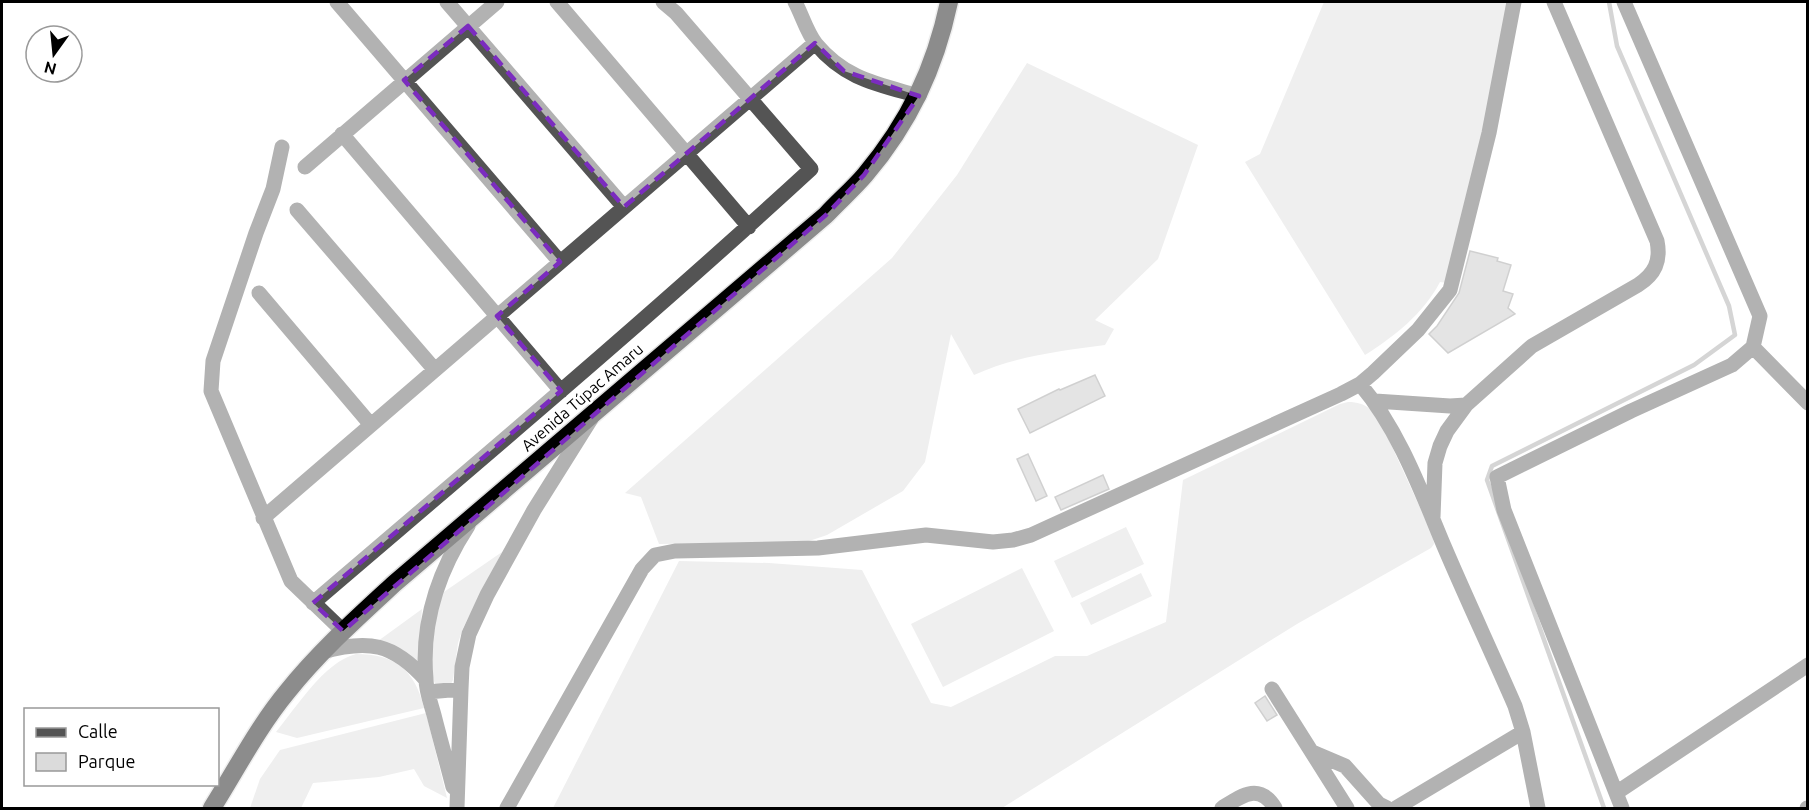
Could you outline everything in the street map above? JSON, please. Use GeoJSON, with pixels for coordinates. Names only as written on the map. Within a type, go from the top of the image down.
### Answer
{"type":"FeatureCollection","features":[{"type":"Feature","properties":{"kind":"highway","name":"Avenida Túpac Amaru"},"geometry":{"type":"LineString","coordinates":[[212,808],[285,694],[322,652],[395,583],[826,215],[864,175],[895,135],[919,96],[933,63],[949,2]]}},
{"type":"Feature","properties":{"kind":"street"},"geometry":{"type":"LineString","coordinates":[[337,2],[560,262]]}},
{"type":"Feature","properties":{"kind":"street"},"geometry":{"type":"LineString","coordinates":[[447,2],[624,207]]}},
{"type":"Feature","properties":{"kind":"street"},"geometry":{"type":"LineString","coordinates":[[305,167],[497,2]]}},
{"type":"Feature","properties":{"kind":"street"},"geometry":{"type":"LineString","coordinates":[[557,2],[749,227]]}},
{"type":"Feature","properties":{"kind":"street"},"geometry":{"type":"LineString","coordinates":[[313,603],[561,391],[749,227],[811,169],[676,13],[663,2]]}},
{"type":"Feature","properties":{"kind":"street"},"geometry":{"type":"LineString","coordinates":[[795,2],[814,43],[844,71],[862,79],[919,96]]}},
{"type":"Feature","properties":{"kind":"street"},"geometry":{"type":"LineString","coordinates":[[507,808],[642,569],[655,555],[675,551],[818,548],[926,535],[993,542],[1013,540],[1042,530],[1360,384],[1418,330],[1446,296],[1452,284],[1489,134],[1514,2]]}},
{"type":"Feature","properties":{"kind":"street"},"geometry":{"type":"LineString","coordinates":[[1433,517],[1435,463],[1440,446],[1447,431],[1466,405],[1532,346],[1649,278],[1656,267],[1659,253],[1657,241],[1554,2]]}},
{"type":"Feature","properties":{"kind":"street"},"geometry":{"type":"LineString","coordinates":[[1622,808],[1504,510],[1497,477],[1631,411],[1732,365],[1754,347],[1760,316],[1624,2]]}},
{"type":"Feature","properties":{"kind":"street"},"geometry":{"type":"LineString","coordinates":[[263,518],[814,43]]}},
{"type":"Feature","properties":{"kind":"street"},"geometry":{"type":"LineString","coordinates":[[342,134],[561,391]]}},
{"type":"Feature","properties":{"kind":"street"},"geometry":{"type":"LineString","coordinates":[[282,147],[273,189],[213,361],[211,392],[291,581],[343,632]]}},
{"type":"Feature","properties":{"kind":"street"},"geometry":{"type":"LineString","coordinates":[[297,210],[435,370]]}},
{"type":"Feature","properties":{"kind":"street"},"geometry":{"type":"LineString","coordinates":[[259,293],[371,425]]}},
{"type":"Feature","properties":{"kind":"street"},"geometry":{"type":"LineString","coordinates":[[1754,347],[1808,404]]}},
{"type":"Feature","properties":{"kind":"street"},"geometry":{"type":"LineString","coordinates":[[1360,384],[1375,401],[1390,426],[1433,517],[1515,706],[1523,732],[1538,808]]}},
{"type":"Feature","properties":{"kind":"street"},"geometry":{"type":"LineString","coordinates":[[1375,401],[1466,405]]}},
{"type":"Feature","properties":{"kind":"street"},"geometry":{"type":"LineString","coordinates":[[457,806],[461,689],[465,649],[476,615],[534,510],[596,411]]}},
{"type":"Feature","properties":{"kind":"street"},"geometry":{"type":"LineString","coordinates":[[457,806],[427,686],[428,627],[437,586],[455,545],[476,514]]}},
{"type":"Feature","properties":{"kind":"street"},"geometry":{"type":"LineString","coordinates":[[322,652],[346,645],[361,644],[377,647],[404,658],[427,686],[461,689]]}},
{"type":"Feature","properties":{"kind":"street"},"geometry":{"type":"LineString","coordinates":[[1617,793],[1808,665]]}},
{"type":"Feature","properties":{"kind":"street"},"geometry":{"type":"LineString","coordinates":[[1272,689],[1347,808]]}},
{"type":"Feature","properties":{"kind":"street"},"geometry":{"type":"LineString","coordinates":[[1396,808],[1523,732]]}},
{"type":"Feature","properties":{"kind":"street"},"geometry":{"type":"LineString","coordinates":[[1312,752],[1345,766],[1379,804],[1387,808]]}},
{"type":"Feature","properties":{"kind":"street"},"geometry":{"type":"LineString","coordinates":[[1222,808],[1245,794],[1252,793],[1266,798],[1275,808]]}},
{"type":"Feature","properties":{"kind":"highlighted area"},"geometry":{"type":"Polygon","coordinates":[[[468,26],[624,207],[815,43],[844,71],[919,96],[864,175],[826,215],[343,631],[313,603],[561,391],[497,316],[560,262],[404,80],[468,26]]]}},
{"type":"Feature","properties":{"kind":"green space"},"geometry":{"type":"Polygon","coordinates":[[[1324,2],[1508,2],[1489,102],[1447,283],[1440,282],[1417,314],[1387,340],[1365,355],[1245,162],[1260,154],[1324,2]]]}},
{"type":"Feature","properties":{"kind":"green space"},"geometry":{"type":"Polygon","coordinates":[[[1027,63],[1198,145],[1158,259],[1095,320],[1114,329],[1105,345],[1022,359],[974,375],[951,334],[925,462],[903,491],[827,535],[806,542],[659,544],[641,497],[625,493],[892,258],[957,175],[1027,63]]]}},
{"type":"Feature","properties":{"kind":"green space"},"geometry":{"type":"Polygon","coordinates":[[[1348,402],[1355,402],[1369,408],[1383,427],[1433,536],[1434,544],[1431,548],[1297,624],[1002,808],[553,808],[679,561],[769,563],[862,570],[931,703],[951,707],[1055,656],[1087,656],[1166,622],[1183,480],[1348,402]]]}},
{"type":"Feature","properties":{"kind":"green space"},"geometry":{"type":"Polygon","coordinates":[[[1126,527],[1144,564],[1072,598],[1054,561],[1126,527]]]}},
{"type":"Feature","properties":{"kind":"green space"},"geometry":{"type":"Polygon","coordinates":[[[502,552],[463,628],[458,643],[453,680],[451,684],[436,685],[433,677],[432,654],[441,594],[502,552]]]}},
{"type":"Feature","properties":{"kind":"green space"},"geometry":{"type":"Polygon","coordinates":[[[1022,568],[1054,631],[943,687],[911,624],[1022,568]]]}},
{"type":"Feature","properties":{"kind":"green space"},"geometry":{"type":"Polygon","coordinates":[[[1141,573],[1152,596],[1091,625],[1080,603],[1141,573]]]}},
{"type":"Feature","properties":{"kind":"green space"},"geometry":{"type":"Polygon","coordinates":[[[422,609],[418,663],[403,650],[378,641],[422,609]]]}},
{"type":"Feature","properties":{"kind":"green space"},"geometry":{"type":"Polygon","coordinates":[[[356,654],[382,657],[401,667],[415,684],[424,708],[297,738],[276,732],[322,676],[333,666],[356,654]]]}},
{"type":"Feature","properties":{"kind":"green space"},"geometry":{"type":"Polygon","coordinates":[[[426,713],[447,798],[424,786],[414,769],[379,777],[313,783],[301,808],[250,808],[260,779],[280,750],[426,713]]]}},
{"type":"Feature","properties":{"kind":"building"},"geometry":{"type":"Polygon","coordinates":[[[1470,251],[1498,258],[1497,261],[1511,265],[1503,291],[1513,294],[1508,308],[1515,314],[1448,353],[1429,334],[1459,293],[1470,251]]]}},
{"type":"Feature","properties":{"kind":"building"},"geometry":{"type":"Polygon","coordinates":[[[1095,375],[1105,396],[1030,433],[1018,409],[1095,375]]]}},
{"type":"Feature","properties":{"kind":"building"},"geometry":{"type":"Polygon","coordinates":[[[1028,454],[1047,496],[1036,501],[1017,459],[1028,454]]]}},
{"type":"Feature","properties":{"kind":"building"},"geometry":{"type":"Polygon","coordinates":[[[1103,475],[1109,489],[1061,510],[1055,497],[1103,475]]]}},
{"type":"Feature","properties":{"kind":"building"},"geometry":{"type":"Polygon","coordinates":[[[1265,696],[1277,715],[1267,721],[1255,703],[1265,696]]]}},
{"type":"Feature","properties":{"kind":"waterway"},"geometry":{"type":"LineString","coordinates":[[1604,808],[1487,480],[1492,466],[1694,365],[1735,335],[1729,306],[1617,46],[1609,2]]}}]}
